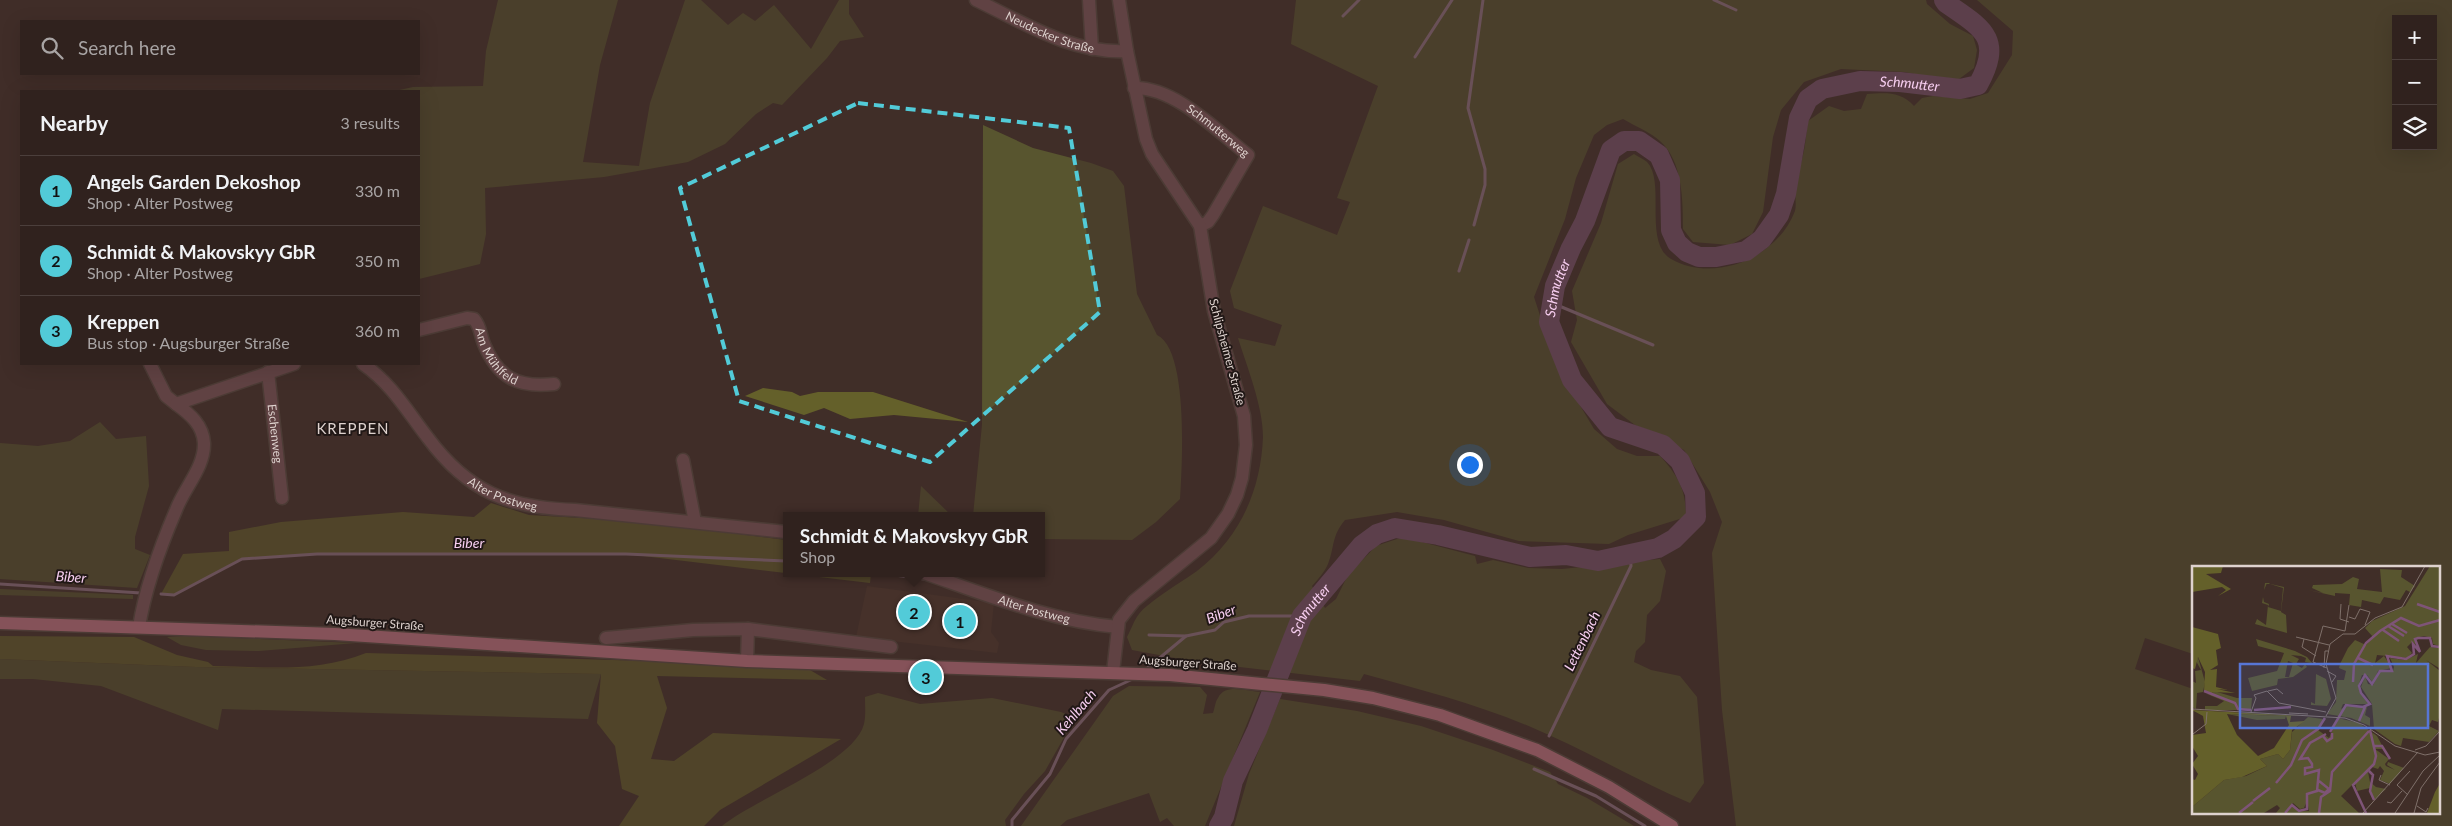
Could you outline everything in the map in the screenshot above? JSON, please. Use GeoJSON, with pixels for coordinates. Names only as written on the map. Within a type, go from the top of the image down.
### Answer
{"type":"FeatureCollection","features":[{"type":"Feature","properties":{"kind":"main road","name":"Augsburger Straße"},"geometry":{"type":"LineString","coordinates":[[0,623],[334,634],[747,661],[1117,672],[1296,687],[1373,698],[1490,732],[1541,752],[1609,787],[1672,826]]}},
{"type":"Feature","properties":{"kind":"street","name":"Neudecker Straße"},"geometry":{"type":"LineString","coordinates":[[976,0],[1052,38],[1103,52],[1126,52]]}},
{"type":"Feature","properties":{"kind":"street"},"geometry":{"type":"LineString","coordinates":[[1089,0],[1092,49]]}},
{"type":"Feature","properties":{"kind":"street","name":"Schlipsheimer Straße"},"geometry":{"type":"LineString","coordinates":[[1117,672],[1118,627],[1124,613],[1134,600],[1211,538],[1228,514],[1242,478],[1246,444],[1244,416],[1214,310],[1200,226],[1152,154],[1146,139],[1126,52],[1119,0]]}},
{"type":"Feature","properties":{"kind":"street","name":"Schmutterweg"},"geometry":{"type":"LineString","coordinates":[[1134,88],[1157,90],[1181,103],[1248,155],[1213,215],[1200,226]]}},
{"type":"Feature","properties":{"kind":"street","name":"Am Mühlfeld"},"geometry":{"type":"LineString","coordinates":[[420,330],[467,318],[474,319],[479,324],[482,342],[499,369],[514,381],[534,386],[554,384]]}},
{"type":"Feature","properties":{"kind":"street"},"geometry":{"type":"LineString","coordinates":[[139,627],[142,609],[176,509],[200,462],[204,444],[200,428],[190,414],[166,396],[150,365]]}},
{"type":"Feature","properties":{"kind":"street"},"geometry":{"type":"LineString","coordinates":[[176,404],[291,365]]}},
{"type":"Feature","properties":{"kind":"street","name":"Alter Postweg"},"geometry":{"type":"LineString","coordinates":[[364,365],[396,392],[448,464],[477,488],[508,500],[542,509],[575,510],[783,532]]}},
{"type":"Feature","properties":{"kind":"street","name":"Eschenweg"},"geometry":{"type":"LineString","coordinates":[[268,372],[282,498]]}},
{"type":"Feature","properties":{"kind":"street"},"geometry":{"type":"LineString","coordinates":[[683,460],[695,522]]}},
{"type":"Feature","properties":{"kind":"street","name":"Alter Postweg"},"geometry":{"type":"LineString","coordinates":[[935,577],[1018,606],[1079,622],[1118,627]]}},
{"type":"Feature","properties":{"kind":"street"},"geometry":{"type":"LineString","coordinates":[[606,638],[693,630],[748,630],[892,648]]}},
{"type":"Feature","properties":{"kind":"street"},"geometry":{"type":"LineString","coordinates":[[747,661],[748,630]]}},
{"type":"Feature","properties":{"kind":"highlighted area"},"geometry":{"type":"Polygon","coordinates":[[[858,103],[1069,128],[1100,312],[930,462],[739,401],[680,188],[858,103]]]}},
{"type":"Feature","properties":{"kind":"shaded area"},"geometry":{"type":"Polygon","coordinates":[[[498,0],[618,0],[600,65],[583,162],[639,166],[650,103],[685,0],[701,0],[728,25],[743,13],[755,21],[774,5],[811,49],[839,0],[849,0],[849,14],[864,37],[840,41],[827,58],[782,105],[773,103],[756,114],[725,144],[688,162],[604,177],[485,188],[486,234],[480,264],[420,279],[420,90],[400,90],[413,87],[483,86],[486,51],[498,0]]]}},
{"type":"Feature","properties":{"kind":"shaded area"},"geometry":{"type":"Polygon","coordinates":[[[1296,0],[1926,0],[1927,4],[1950,24],[1973,36],[1977,50],[1974,68],[1959,79],[1937,79],[1905,72],[1841,69],[1804,82],[1781,110],[1773,137],[1763,212],[1752,234],[1730,245],[1693,242],[1683,229],[1680,182],[1673,159],[1668,149],[1660,141],[1623,119],[1607,125],[1594,135],[1576,178],[1565,219],[1534,297],[1556,365],[1594,429],[1617,449],[1637,456],[1660,456],[1672,470],[1683,491],[1686,517],[1628,535],[1609,544],[1519,541],[1444,520],[1397,512],[1345,520],[1335,537],[1326,567],[1312,586],[1325,608],[1336,599],[1348,575],[1376,546],[1403,537],[1475,556],[1477,564],[1493,560],[1528,568],[1562,569],[1660,559],[1666,571],[1660,601],[1647,615],[1645,642],[1636,651],[1634,662],[1651,670],[1680,676],[1697,697],[1704,783],[1690,803],[1531,727],[1490,711],[1364,674],[1360,681],[1197,662],[1132,650],[1127,637],[1139,614],[1212,558],[1236,528],[1253,494],[1261,457],[1262,425],[1254,387],[1238,338],[1275,346],[1282,325],[1234,308],[1230,291],[1263,206],[1337,235],[1350,202],[1337,198],[1378,86],[1291,44],[1296,0]]]}},
{"type":"Feature","properties":{"kind":"shaded area"},"geometry":{"type":"Polygon","coordinates":[[[1977,0],[2452,0],[2452,826],[1736,826],[1722,710],[1712,553],[1722,522],[1710,492],[1684,450],[1635,425],[1607,404],[1571,342],[1577,320],[1572,291],[1601,223],[1618,164],[1634,154],[1647,162],[1652,171],[1655,183],[1656,226],[1658,240],[1663,251],[1671,259],[1688,266],[1707,269],[1725,267],[1743,262],[1760,253],[1775,241],[1787,227],[1795,211],[1795,188],[1804,151],[1808,121],[1829,106],[1844,111],[1861,109],[1867,94],[1887,93],[1898,95],[1914,106],[1922,98],[1933,96],[1970,99],[1988,93],[2012,55],[2013,31],[1977,0]]]}},
{"type":"Feature","properties":{"kind":"shaded area"},"geometry":{"type":"Polygon","coordinates":[[[983,125],[1033,148],[1091,163],[1113,171],[1124,186],[1137,294],[1157,335],[1167,345],[1174,362],[1179,385],[1182,437],[1180,499],[1156,522],[1132,540],[1045,539],[1045,512],[973,512],[982,425],[983,125]]]}},
{"type":"Feature","properties":{"kind":"shaded area"},"geometry":{"type":"Polygon","coordinates":[[[763,388],[792,392],[800,396],[818,392],[873,392],[968,422],[894,415],[850,419],[824,408],[804,415],[745,396],[763,388]]]}},
{"type":"Feature","properties":{"kind":"shaded area"},"geometry":{"type":"Polygon","coordinates":[[[100,422],[116,439],[146,436],[149,486],[135,537],[135,549],[150,555],[137,588],[0,579],[0,443],[38,446],[70,441],[100,422]]]}},
{"type":"Feature","properties":{"kind":"shaded area"},"geometry":{"type":"Polygon","coordinates":[[[921,486],[948,512],[918,512],[921,486]]]}},
{"type":"Feature","properties":{"kind":"shaded area"},"geometry":{"type":"Polygon","coordinates":[[[491,503],[529,515],[634,521],[783,540],[783,573],[626,554],[317,554],[242,559],[174,595],[161,594],[183,554],[229,551],[229,532],[281,522],[403,512],[474,517],[491,503]]]}},
{"type":"Feature","properties":{"kind":"shaded area"},"geometry":{"type":"Polygon","coordinates":[[[820,577],[871,577],[870,583],[820,577]]]}},
{"type":"Feature","properties":{"kind":"shaded area"},"geometry":{"type":"Polygon","coordinates":[[[867,586],[994,603],[991,632],[999,643],[997,653],[856,637],[867,586]]]}},
{"type":"Feature","properties":{"kind":"shaded area"},"geometry":{"type":"Polygon","coordinates":[[[0,589],[133,595],[133,599],[0,595],[0,589]]]}},
{"type":"Feature","properties":{"kind":"shaded area"},"geometry":{"type":"Polygon","coordinates":[[[0,636],[134,637],[177,655],[208,662],[213,666],[271,668],[310,666],[329,664],[366,653],[683,662],[810,670],[827,680],[657,676],[667,708],[651,759],[674,761],[713,733],[841,739],[720,810],[704,826],[619,826],[639,796],[622,789],[615,746],[597,723],[601,674],[196,667],[0,659],[0,636]]]}},
{"type":"Feature","properties":{"kind":"shaded area"},"geometry":{"type":"Polygon","coordinates":[[[184,636],[356,643],[259,651],[206,650],[181,645],[167,637],[184,636]]]}},
{"type":"Feature","properties":{"kind":"shaded area"},"geometry":{"type":"Polygon","coordinates":[[[0,659],[196,667],[601,674],[588,719],[222,709],[218,730],[101,686],[33,679],[0,679],[0,659]]]}},
{"type":"Feature","properties":{"kind":"shaded area"},"geometry":{"type":"Polygon","coordinates":[[[1129,686],[1200,687],[1207,695],[1203,714],[1213,713],[1221,693],[1231,689],[1260,692],[1205,826],[1174,826],[1167,818],[1160,822],[1149,793],[1067,820],[1060,826],[1021,826],[1113,696],[1129,686]]]}},
{"type":"Feature","properties":{"kind":"shaded area"},"geometry":{"type":"Polygon","coordinates":[[[878,693],[920,704],[992,698],[1061,712],[1075,718],[1045,771],[1024,794],[1005,820],[1006,826],[722,826],[737,815],[801,780],[842,753],[856,738],[864,724],[865,697],[878,693]]]}},
{"type":"Feature","properties":{"kind":"shaded area"},"geometry":{"type":"Polygon","coordinates":[[[1280,699],[1357,711],[1421,726],[1493,750],[1550,772],[1558,784],[1587,798],[1634,826],[1234,826],[1249,774],[1280,699]]]}},
{"type":"Feature","properties":{"kind":"waterway"},"geometry":{"type":"LineString","coordinates":[[1343,16],[1359,0]]}},
{"type":"Feature","properties":{"kind":"waterway"},"geometry":{"type":"LineString","coordinates":[[1415,57],[1452,0]]}},
{"type":"Feature","properties":{"kind":"waterway"},"geometry":{"type":"LineString","coordinates":[[1474,225],[1485,185],[1485,169],[1468,108],[1483,0]]}},
{"type":"Feature","properties":{"kind":"waterway"},"geometry":{"type":"LineString","coordinates":[[1714,0],[1736,10]]}},
{"type":"Feature","properties":{"kind":"waterway","name":"Schmutter"},"geometry":{"type":"LineString","coordinates":[[1219,826],[1224,817],[1233,781],[1257,730],[1302,616],[1362,545],[1377,534],[1395,528],[1438,535],[1530,557],[1566,555],[1598,561],[1658,548],[1674,539],[1696,517],[1695,493],[1680,461],[1663,445],[1610,427],[1572,380],[1549,322],[1555,286],[1585,221],[1611,150],[1624,141],[1639,141],[1659,155],[1670,180],[1671,230],[1677,243],[1687,252],[1699,257],[1716,257],[1746,251],[1762,239],[1779,215],[1786,194],[1799,118],[1808,99],[1822,89],[1860,81],[1900,82],[1960,89],[1978,85],[1986,69],[1989,45],[1979,28],[1944,0]]}},
{"type":"Feature","properties":{"kind":"waterway"},"geometry":{"type":"LineString","coordinates":[[1459,271],[1469,240]]}},
{"type":"Feature","properties":{"kind":"waterway"},"geometry":{"type":"LineString","coordinates":[[1552,303],[1653,345]]}},
{"type":"Feature","properties":{"kind":"waterway","name":"Biber"},"geometry":{"type":"LineString","coordinates":[[161,594],[174,595],[242,559],[317,554],[626,554],[783,561]]}},
{"type":"Feature","properties":{"kind":"waterway","name":"Lettenbach"},"geometry":{"type":"LineString","coordinates":[[1549,736],[1631,566],[1630,555]]}},
{"type":"Feature","properties":{"kind":"waterway","name":"Biber"},"geometry":{"type":"LineString","coordinates":[[909,577],[924,579]]}},
{"type":"Feature","properties":{"kind":"waterway","name":"Biber"},"geometry":{"type":"LineString","coordinates":[[0,584],[141,593]]}},
{"type":"Feature","properties":{"kind":"waterway","name":"Biber"},"geometry":{"type":"LineString","coordinates":[[1149,635],[1186,636],[1215,630],[1224,622],[1249,616],[1302,616]]}},
{"type":"Feature","properties":{"kind":"waterway","name":"Kehlbach"},"geometry":{"type":"LineString","coordinates":[[1144,671],[1186,636]]}},
{"type":"Feature","properties":{"kind":"waterway","name":"Kehlbach"},"geometry":{"type":"LineString","coordinates":[[1012,826],[1012,820],[1050,774],[1066,739],[1109,690],[1135,678]]}},
{"type":"Feature","properties":{"kind":"waterway","name":"Lettenbach"},"geometry":{"type":"LineString","coordinates":[[1534,769],[1596,796],[1645,826]]}},
{"type":"Feature","properties":{"kind":"place","name":"Schmidt & Makovskyy GbR"},"geometry":{"type":"Point","coordinates":[914,612]}},
{"type":"Feature","properties":{"kind":"place","name":"Angels Garden Dekoshop"},"geometry":{"type":"Point","coordinates":[960,621]}},
{"type":"Feature","properties":{"kind":"place","name":"Kreppen"},"geometry":{"type":"Point","coordinates":[926,677]}},
{"type":"Feature","properties":{"kind":"district","name":"KREPPEN"},"geometry":{"type":"Point","coordinates":[353,429]}}]}
